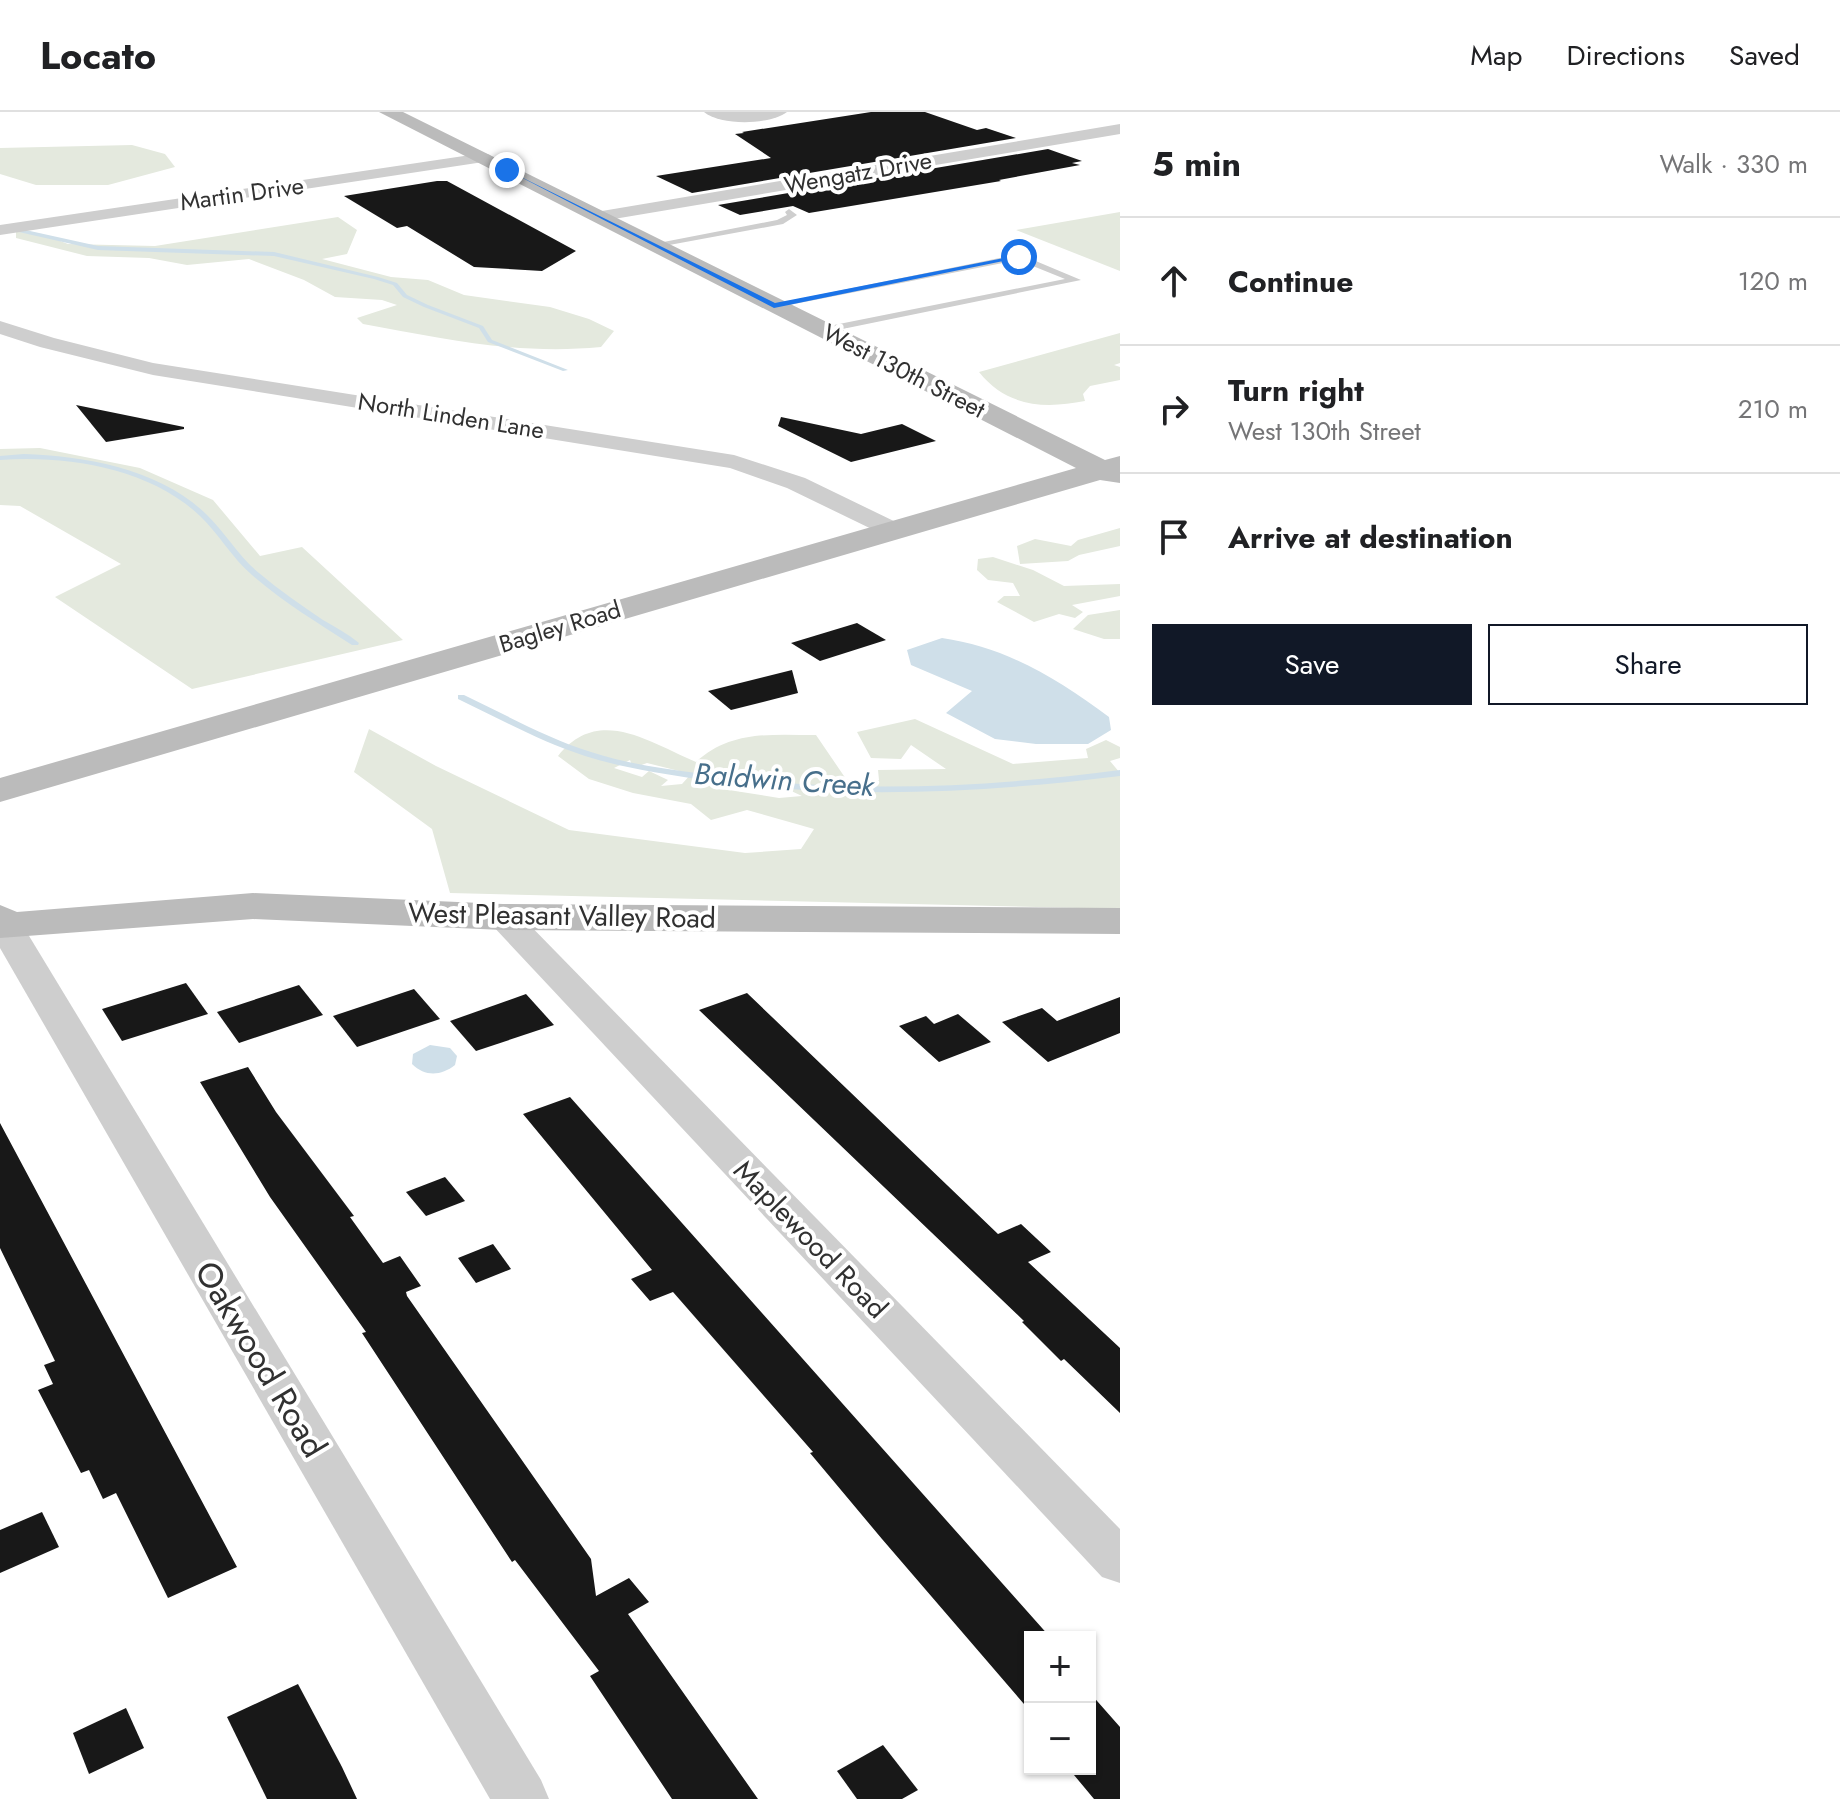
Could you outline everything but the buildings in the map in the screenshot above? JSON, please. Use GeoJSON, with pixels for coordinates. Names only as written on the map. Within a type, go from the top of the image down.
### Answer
{"type":"FeatureCollection","features":[{"type":"Feature","properties":{"kind":"main road","name":"West 130th Street"},"geometry":{"type":"LineString","coordinates":[[388,112],[823,330],[1114,471]]}},
{"type":"Feature","properties":{"kind":"main road","name":"Bagley Road"},"geometry":{"type":"LineString","coordinates":[[0,790],[893,530],[1114,471]]}},
{"type":"Feature","properties":{"kind":"main road","name":"West Pleasant Valley Road"},"geometry":{"type":"LineString","coordinates":[[2,922],[253,906],[503,917],[1120,921]]}},
{"type":"Feature","properties":{"kind":"street"},"geometry":{"type":"LineString","coordinates":[[712,112],[731,119],[779,112]]}},
{"type":"Feature","properties":{"kind":"street","name":"Wengatz Drive"},"geometry":{"type":"LineString","coordinates":[[596,217],[1120,129]]}},
{"type":"Feature","properties":{"kind":"street","name":"Martin Drive"},"geometry":{"type":"LineString","coordinates":[[0,230],[484,158]]}},
{"type":"Feature","properties":{"kind":"street","name":"North Linden Lane"},"geometry":{"type":"LineString","coordinates":[[0,327],[47,343],[153,369],[734,462],[796,483],[893,530]]}},
{"type":"Feature","properties":{"kind":"street","name":"Maplewood Road"},"geometry":{"type":"LineString","coordinates":[[503,917],[1120,1562]]}},
{"type":"Feature","properties":{"kind":"street","name":"Oakwood Road"},"geometry":{"type":"LineString","coordinates":[[2,922],[521,1799]]}},
{"type":"Feature","properties":{"kind":"lane"},"geometry":{"type":"LineString","coordinates":[[653,245],[780,222],[793,215],[789,212]]}},
{"type":"Feature","properties":{"kind":"lane"},"geometry":{"type":"LineString","coordinates":[[774,305],[1019,257],[1076,280],[823,330]]}},
{"type":"Feature","properties":{"kind":"shaded area"},"geometry":{"type":"Polygon","coordinates":[[[132,145],[165,154],[175,167],[108,185],[36,185],[0,174],[0,148],[132,145]]]}},
{"type":"Feature","properties":{"kind":"shaded area"},"geometry":{"type":"Polygon","coordinates":[[[1120,212],[1120,271],[1016,230],[1120,212]]]}},
{"type":"Feature","properties":{"kind":"shaded area"},"geometry":{"type":"Polygon","coordinates":[[[338,217],[357,230],[347,254],[322,259],[391,277],[428,280],[464,295],[550,307],[589,319],[614,331],[601,347],[570,349],[510,347],[452,340],[363,324],[357,318],[397,305],[382,300],[335,297],[304,280],[249,259],[187,265],[149,258],[87,256],[16,238],[16,231],[42,234],[68,244],[155,246],[338,217]]]}},
{"type":"Feature","properties":{"kind":"shaded area"},"geometry":{"type":"Polygon","coordinates":[[[1120,333],[1120,363],[1114,365],[1120,367],[1120,380],[1090,386],[1083,394],[1085,401],[1055,405],[1027,403],[1002,392],[979,372],[1120,333]]]}},
{"type":"Feature","properties":{"kind":"shaded area"},"geometry":{"type":"Polygon","coordinates":[[[40,448],[140,468],[213,500],[260,556],[302,547],[403,640],[192,689],[55,597],[121,564],[20,506],[0,505],[0,449],[40,448]]]}},
{"type":"Feature","properties":{"kind":"shaded area"},"geometry":{"type":"Polygon","coordinates":[[[1120,528],[1120,546],[1079,555],[1068,561],[1020,564],[1017,546],[1035,539],[1071,546],[1078,540],[1120,528]]]}},
{"type":"Feature","properties":{"kind":"shaded area"},"geometry":{"type":"Polygon","coordinates":[[[993,557],[1033,570],[1064,586],[1120,584],[1120,596],[1072,605],[1083,612],[1075,618],[1059,614],[1034,622],[997,602],[1004,596],[1020,596],[1013,583],[988,580],[977,570],[978,559],[993,557]]]}},
{"type":"Feature","properties":{"kind":"shaded area"},"geometry":{"type":"Polygon","coordinates":[[[1120,610],[1120,639],[1104,639],[1073,629],[1088,615],[1120,610]]]}},
{"type":"Feature","properties":{"kind":"shaded area"},"geometry":{"type":"Polygon","coordinates":[[[942,638],[1010,657],[1051,678],[1109,717],[1111,730],[1088,744],[1036,744],[995,739],[946,713],[972,691],[911,665],[907,650],[942,638]]]}},
{"type":"Feature","properties":{"kind":"shaded area"},"geometry":{"type":"Polygon","coordinates":[[[915,719],[1013,764],[1088,758],[1086,749],[1106,740],[1120,747],[1120,758],[1110,761],[1120,773],[1120,909],[450,893],[432,829],[354,772],[369,729],[436,766],[569,830],[745,853],[801,849],[814,829],[747,810],[711,820],[691,804],[633,793],[589,779],[558,756],[573,741],[607,730],[642,738],[696,762],[723,744],[737,739],[767,735],[816,735],[846,779],[879,780],[878,770],[946,769],[911,745],[901,759],[871,758],[857,732],[915,719]],[[630,760],[614,768],[642,777],[649,771],[668,780],[661,786],[682,784],[691,774],[647,763],[633,768],[630,760]],[[766,773],[741,781],[736,778],[716,788],[779,798],[802,796],[774,783],[776,777],[766,773]]]}},
{"type":"Feature","properties":{"kind":"shaded area"},"geometry":{"type":"Polygon","coordinates":[[[430,1045],[450,1048],[457,1056],[455,1065],[433,1074],[412,1064],[413,1054],[430,1045]]]}},
{"type":"Feature","properties":{"kind":"waterway"},"geometry":{"type":"LineString","coordinates":[[21,231],[98,248],[274,254],[376,278],[395,284],[405,296],[426,306],[481,327],[490,341],[565,370]]}},
{"type":"Feature","properties":{"kind":"waterway"},"geometry":{"type":"LineString","coordinates":[[0,458],[24,456],[76,460],[155,483],[197,509],[246,566],[266,583],[355,643]]}},
{"type":"Feature","properties":{"kind":"waterway","name":"Baldwin Creek"},"geometry":{"type":"LineString","coordinates":[[461,697],[588,754],[667,772],[731,781],[862,790],[928,789],[1058,781],[1120,773]]}},
{"type":"Feature","properties":{"kind":"route"},"geometry":{"type":"LineString","coordinates":[[507,170],[774,305],[1019,257]]}}]}
